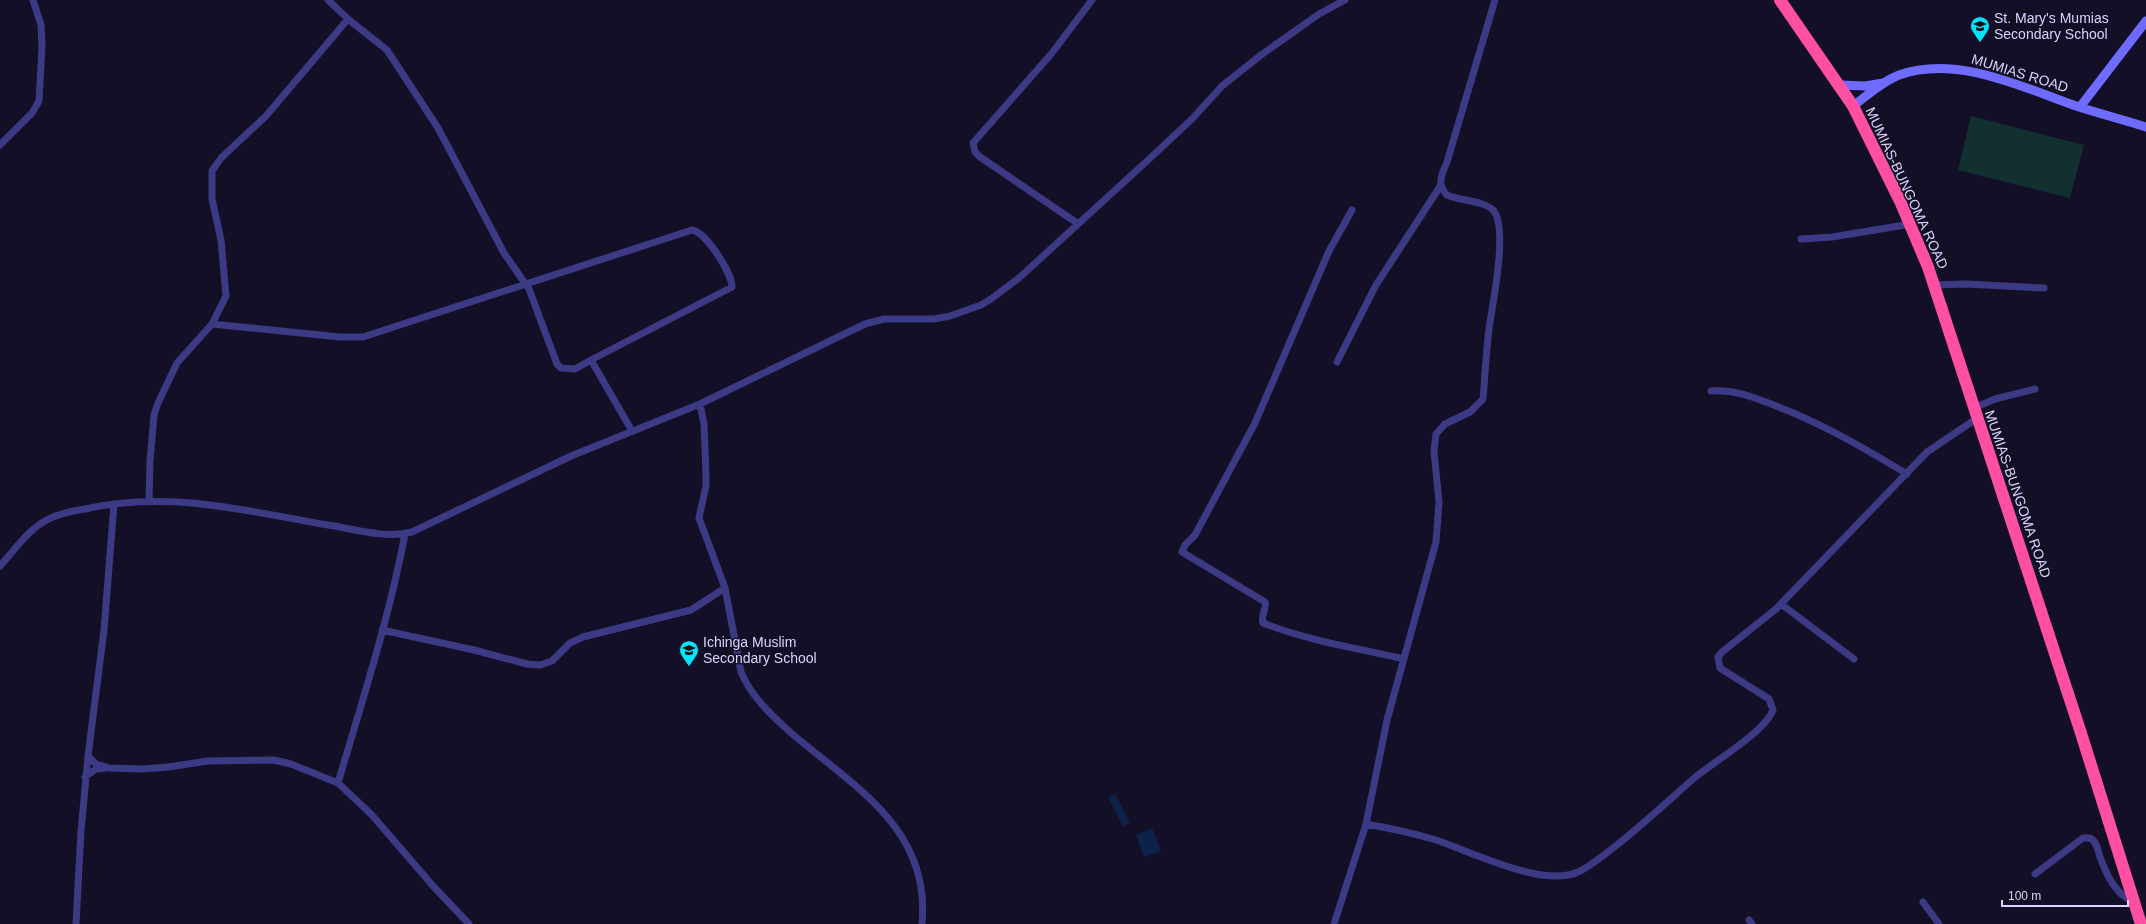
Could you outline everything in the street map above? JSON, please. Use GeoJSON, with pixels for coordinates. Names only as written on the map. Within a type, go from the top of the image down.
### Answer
{"type":"FeatureCollection","features":[{"type":"Feature","properties":{"kind":"highway","name":"MUMIAS-BUNGOMA ROAD"},"geometry":{"type":"LineString","coordinates":[[1780,0],[1840,84],[1853,106],[1910,224],[1935,284],[1975,413],[2041,608],[2141,924]]}},
{"type":"Feature","properties":{"kind":"street"},"geometry":{"type":"LineString","coordinates":[[0,145],[32,113],[39,101],[42,47],[41,25],[33,0]]}},
{"type":"Feature","properties":{"kind":"street"},"geometry":{"type":"LineString","coordinates":[[212,324],[340,337],[364,337],[526,285],[692,230],[697,231],[705,237],[731,278],[732,287],[575,370],[566,370],[558,364],[526,285],[504,253],[438,128],[396,62],[380,42],[348,19],[328,0]]}},
{"type":"Feature","properties":{"kind":"street"},"geometry":{"type":"LineString","coordinates":[[1077,223],[980,157],[975,152],[973,143],[1052,53],[1092,0]]}},
{"type":"Feature","properties":{"kind":"street"},"geometry":{"type":"LineString","coordinates":[[0,566],[35,528],[44,521],[78,510],[114,504],[149,501],[214,505],[352,530],[405,534],[571,456],[700,404],[865,324],[884,319],[939,318],[981,305],[1019,278],[1077,223],[1192,119],[1222,86],[1261,55],[1319,14],[1344,0]]}},
{"type":"Feature","properties":{"kind":"street"},"geometry":{"type":"LineString","coordinates":[[1334,924],[1366,824],[1387,720],[1438,532],[1439,502],[1434,450],[1436,434],[1445,424],[1470,412],[1483,399],[1489,330],[1498,269],[1498,220],[1494,212],[1482,204],[1447,195],[1441,185],[1440,180],[1447,162],[1495,0]]}},
{"type":"Feature","properties":{"kind":"street"},"geometry":{"type":"LineString","coordinates":[[149,501],[152,438],[158,403],[177,363],[212,324],[223,304],[226,289],[221,240],[212,199],[212,171],[225,154],[266,116],[348,19]]}},
{"type":"Feature","properties":{"kind":"street"},"geometry":{"type":"LineString","coordinates":[[2080,107],[2146,21]]}},
{"type":"Feature","properties":{"kind":"street","name":"MUMIAS ROAD"},"geometry":{"type":"LineString","coordinates":[[1840,84],[1865,86],[1884,82],[1900,75],[1922,70],[1961,70],[2003,81],[2146,127]]}},
{"type":"Feature","properties":{"kind":"street","name":"MUMIAS ROAD"},"geometry":{"type":"LineString","coordinates":[[1853,106],[1884,82]]}},
{"type":"Feature","properties":{"kind":"street"},"geometry":{"type":"LineString","coordinates":[[1337,362],[1376,286],[1441,185]]}},
{"type":"Feature","properties":{"kind":"street"},"geometry":{"type":"LineString","coordinates":[[1352,210],[1329,251],[1255,423],[1195,535],[1185,545],[1182,552],[1265,602],[1266,607],[1262,617],[1263,624],[1318,641],[1404,659]]}},
{"type":"Feature","properties":{"kind":"street"},"geometry":{"type":"LineString","coordinates":[[1801,239],[1832,237],[1910,224]]}},
{"type":"Feature","properties":{"kind":"street"},"geometry":{"type":"LineString","coordinates":[[1935,284],[2044,288]]}},
{"type":"Feature","properties":{"kind":"street"},"geometry":{"type":"LineString","coordinates":[[592,360],[632,431]]}},
{"type":"Feature","properties":{"kind":"street"},"geometry":{"type":"LineString","coordinates":[[1366,824],[1421,836],[1534,874],[1551,876],[1577,873],[1589,866],[1629,835],[1695,777],[1752,734],[1770,716],[1773,710],[1771,701],[1725,673],[1720,668],[1718,660],[1722,652],[1781,604],[1938,444],[1975,413],[1995,399],[2035,389]]}},
{"type":"Feature","properties":{"kind":"street"},"geometry":{"type":"LineString","coordinates":[[1711,391],[1730,391],[1755,398],[1800,416],[1845,436],[1907,474]]}},
{"type":"Feature","properties":{"kind":"street"},"geometry":{"type":"LineString","coordinates":[[700,404],[704,424],[706,486],[699,518],[725,588],[741,672],[746,683],[776,720],[817,755],[834,767],[894,824],[905,840],[920,874],[923,900],[922,924]]}},
{"type":"Feature","properties":{"kind":"street"},"geometry":{"type":"LineString","coordinates":[[76,924],[85,778],[104,630],[114,504]]}},
{"type":"Feature","properties":{"kind":"street"},"geometry":{"type":"LineString","coordinates":[[338,783],[382,630],[399,566],[405,534]]}},
{"type":"Feature","properties":{"kind":"street"},"geometry":{"type":"LineString","coordinates":[[382,630],[474,650],[527,664],[540,665],[552,661],[570,643],[583,637],[691,610],[725,588]]}},
{"type":"Feature","properties":{"kind":"street"},"geometry":{"type":"LineString","coordinates":[[1781,604],[1854,659]]}},
{"type":"Feature","properties":{"kind":"street"},"geometry":{"type":"LineString","coordinates":[[88,756],[96,764],[109,768]]}},
{"type":"Feature","properties":{"kind":"street"},"geometry":{"type":"LineString","coordinates":[[85,778],[96,769],[142,769],[172,767],[208,761],[274,760],[291,764],[338,783],[381,824],[434,887],[469,924]]}},
{"type":"Feature","properties":{"kind":"street"},"geometry":{"type":"LineString","coordinates":[[2035,874],[2083,838],[2090,838],[2094,841],[2106,870],[2117,891],[2124,897],[2134,902]]}},
{"type":"Feature","properties":{"kind":"street"},"geometry":{"type":"LineString","coordinates":[[1923,902],[1939,924]]}},
{"type":"Feature","properties":{"kind":"green space"},"geometry":{"type":"Polygon","coordinates":[[[1971,116],[2084,145],[2070,198],[1958,170],[1971,116]]]}},
{"type":"Feature","properties":{"kind":"water"},"geometry":{"type":"Polygon","coordinates":[[[1115,794],[1130,823],[1123,826],[1108,798],[1115,794]]]}},
{"type":"Feature","properties":{"kind":"water"},"geometry":{"type":"Polygon","coordinates":[[[1152,828],[1161,851],[1144,857],[1136,835],[1152,828]]]}},
{"type":"Feature","properties":{"kind":"place","name":"St. Mary's Mumias Secondary School"},"geometry":{"type":"Point","coordinates":[1980,43]}},
{"type":"Feature","properties":{"kind":"place","name":"Ichinga Muslim Secondary School"},"geometry":{"type":"Point","coordinates":[689,667]}}]}
